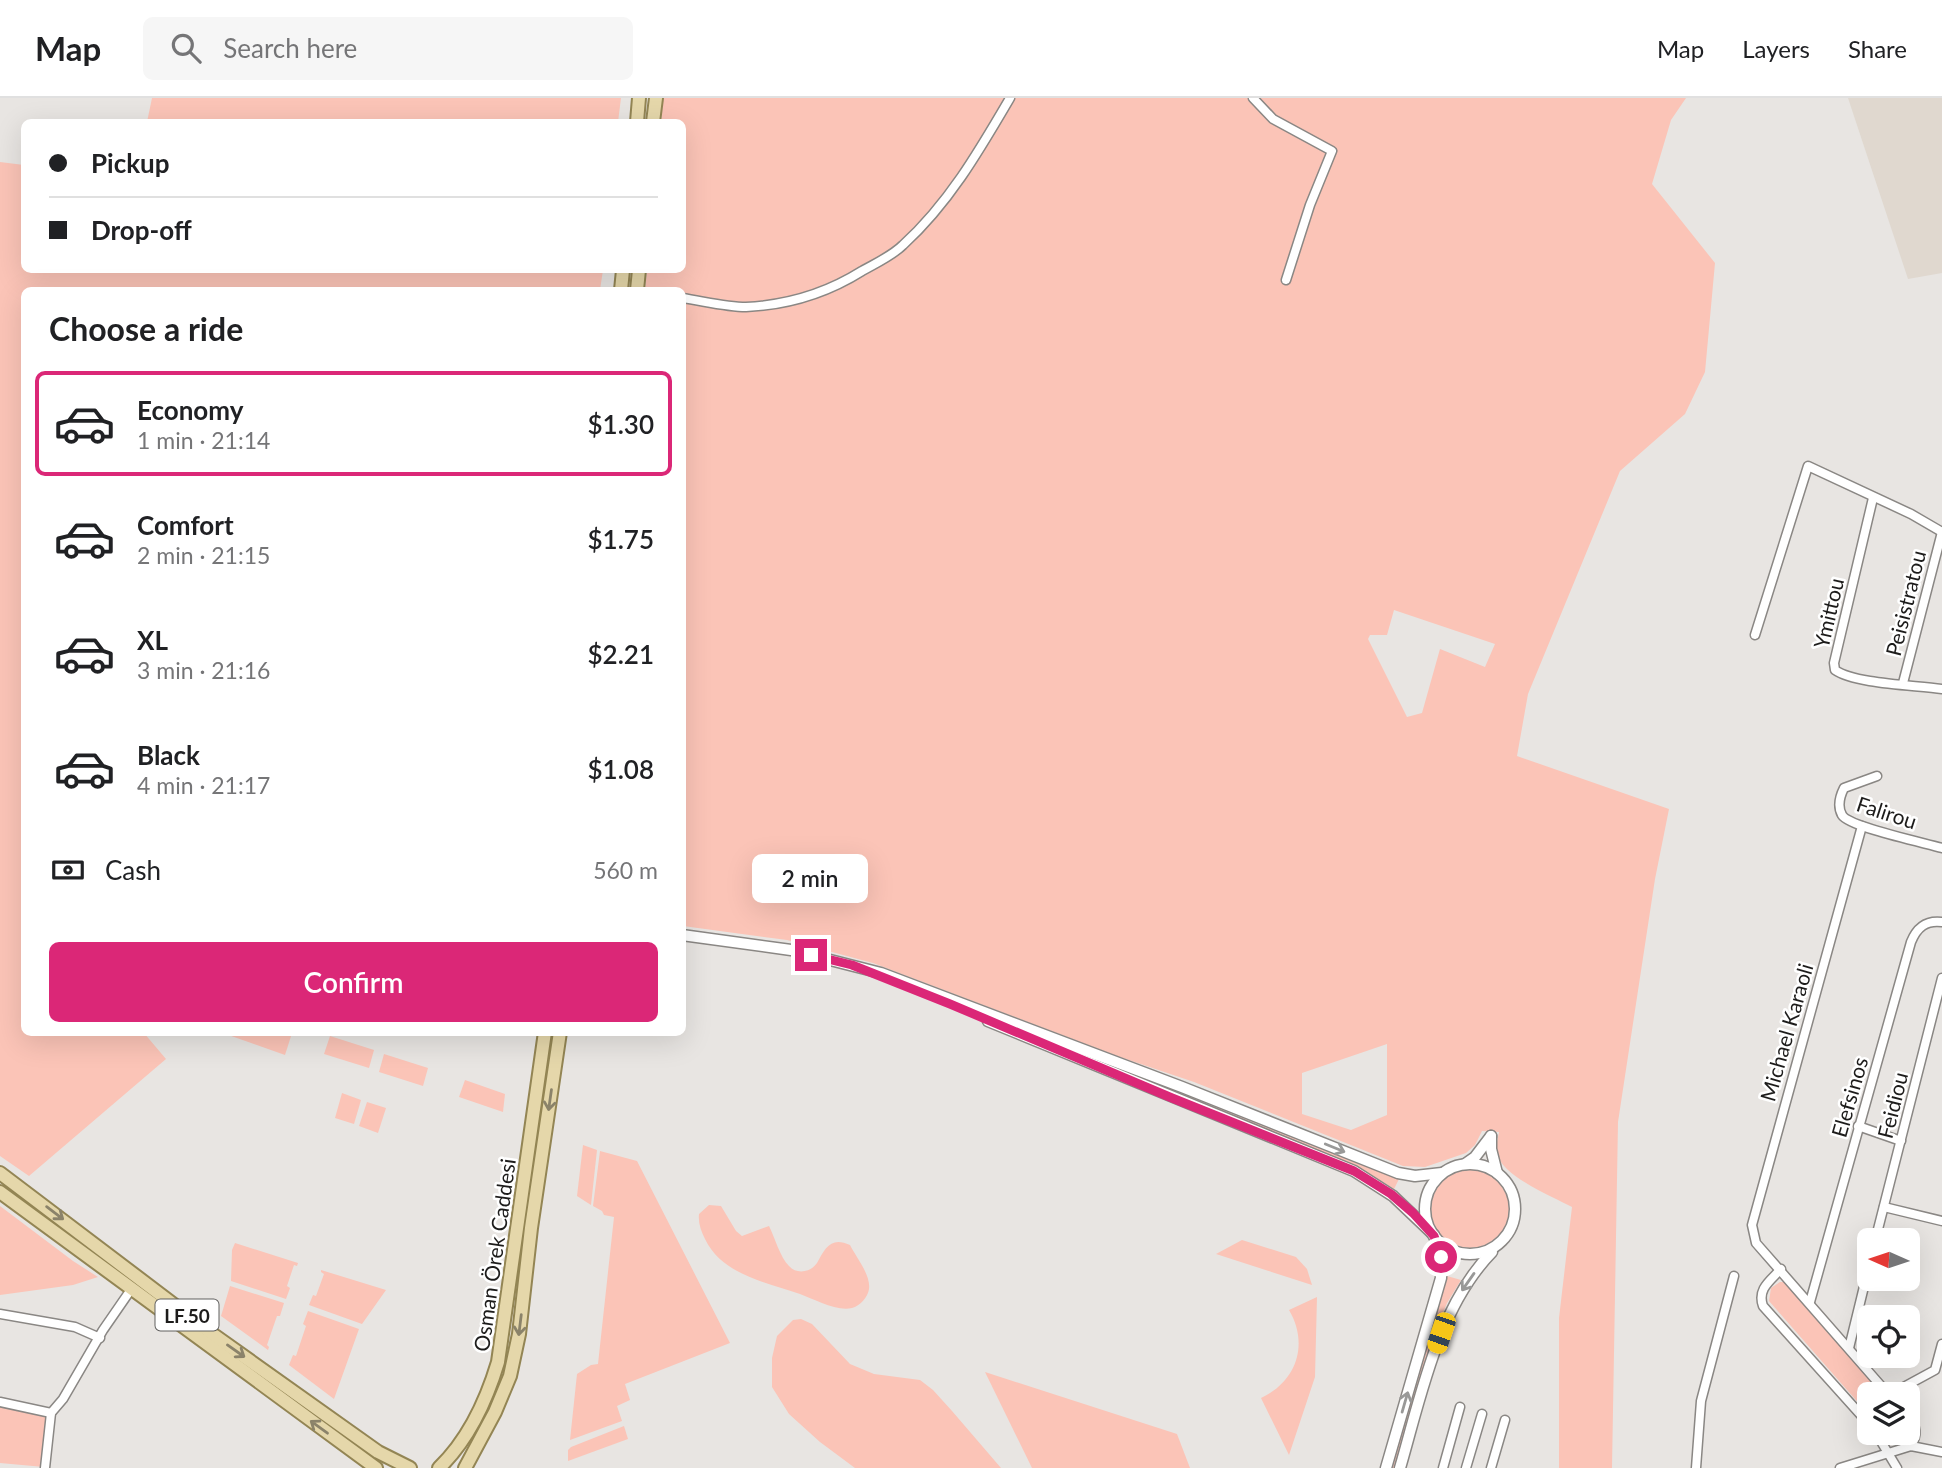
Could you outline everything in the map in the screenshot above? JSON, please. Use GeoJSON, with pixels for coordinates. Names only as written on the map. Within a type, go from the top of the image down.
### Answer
{"type":"FeatureCollection","features":[{"type":"Feature","properties":{"kind":"main road"},"geometry":{"type":"LineString","coordinates":[[637,119],[639,98]]}},
{"type":"Feature","properties":{"kind":"main road"},"geometry":{"type":"LineString","coordinates":[[653,119],[656,98]]}},
{"type":"Feature","properties":{"kind":"main road","name":"Osman Örek Caddesi"},"geometry":{"type":"LineString","coordinates":[[439,1468],[466,1436],[478,1415],[498,1362],[543,1036]]}},
{"type":"Feature","properties":{"kind":"main road","name":"Osman Örek Caddesi"},"geometry":{"type":"LineString","coordinates":[[466,1468],[510,1376],[519,1334],[531,1228],[559,1036]]}},
{"type":"Feature","properties":{"kind":"main road","name":"LF.50"},"geometry":{"type":"LineString","coordinates":[[0,1172],[215,1336],[378,1452],[410,1468]]}},
{"type":"Feature","properties":{"kind":"main road","name":"LF.50"},"geometry":{"type":"LineString","coordinates":[[0,1192],[375,1468]]}},
{"type":"Feature","properties":{"kind":"street"},"geometry":{"type":"LineString","coordinates":[[686,299],[744,307],[797,301],[846,281],[901,247],[959,182],[1010,98]]}},
{"type":"Feature","properties":{"kind":"street"},"geometry":{"type":"LineString","coordinates":[[1253,98],[1273,119],[1332,151],[1310,205],[1286,281]]}},
{"type":"Feature","properties":{"kind":"street"},"geometry":{"type":"LineString","coordinates":[[1755,635],[1808,466],[1911,514],[1942,532]]}},
{"type":"Feature","properties":{"kind":"street","name":"Ymittou"},"geometry":{"type":"LineString","coordinates":[[1873,498],[1834,663],[1835,670],[1854,677],[1942,689]]}},
{"type":"Feature","properties":{"kind":"street","name":"Peisistratou"},"geometry":{"type":"LineString","coordinates":[[1903,683],[1942,532]]}},
{"type":"Feature","properties":{"kind":"street","name":"Falirou"},"geometry":{"type":"LineString","coordinates":[[1877,776],[1844,788],[1840,795],[1841,814],[1848,821],[1862,826],[1942,848]]}},
{"type":"Feature","properties":{"kind":"street","name":"Michael Karaoli"},"geometry":{"type":"LineString","coordinates":[[1781,1269],[1753,1236],[1752,1220],[1862,826]]}},
{"type":"Feature","properties":{"kind":"street","name":"Elefsinos"},"geometry":{"type":"LineString","coordinates":[[1810,1302],[1913,936],[1923,925],[1942,922]]}},
{"type":"Feature","properties":{"kind":"street"},"geometry":{"type":"LineString","coordinates":[[686,935],[791,950],[881,973],[1398,1173],[1415,1176],[1442,1173]]}},
{"type":"Feature","properties":{"kind":"street"},"geometry":{"type":"LineString","coordinates":[[852,965],[1354,1171],[1393,1195],[1445,1247],[1460,1254],[1483,1254],[1495,1248]]}},
{"type":"Feature","properties":{"kind":"street","name":"Feidiou"},"geometry":{"type":"LineString","coordinates":[[1878,1228],[1942,978]]}},
{"type":"Feature","properties":{"kind":"street"},"geometry":{"type":"LineString","coordinates":[[1858,1126],[1901,1140]]}},
{"type":"Feature","properties":{"kind":"street"},"geometry":{"type":"LineString","coordinates":[[1400,1468],[1446,1320],[1465,1285],[1508,1234],[1515,1213],[1511,1191],[1498,1174],[1493,1160],[1491,1136],[1475,1157],[1465,1165]]}},
{"type":"Feature","properties":{"kind":"street"},"geometry":{"type":"LineString","coordinates":[[1386,1468],[1441,1278],[1441,1257],[1427,1221],[1425,1200],[1433,1183],[1442,1173],[1455,1166],[1483,1166],[1498,1174]]}},
{"type":"Feature","properties":{"kind":"street"},"geometry":{"type":"LineString","coordinates":[[1884,1207],[1942,1221]]}},
{"type":"Feature","properties":{"kind":"street"},"geometry":{"type":"LineString","coordinates":[[1857,1411],[1763,1306],[1763,1287],[1781,1269],[1878,1382]]}},
{"type":"Feature","properties":{"kind":"street"},"geometry":{"type":"LineString","coordinates":[[1696,1465],[1701,1401],[1734,1276]]}},
{"type":"Feature","properties":{"kind":"street"},"geometry":{"type":"LineString","coordinates":[[45,1468],[51,1413],[63,1399],[132,1289]]}},
{"type":"Feature","properties":{"kind":"street"},"geometry":{"type":"LineString","coordinates":[[1849,1348],[1863,1292]]}},
{"type":"Feature","properties":{"kind":"street"},"geometry":{"type":"LineString","coordinates":[[0,1314],[75,1327],[100,1338]]}},
{"type":"Feature","properties":{"kind":"street"},"geometry":{"type":"LineString","coordinates":[[1916,1382],[1939,1371],[1942,1344]]}},
{"type":"Feature","properties":{"kind":"street"},"geometry":{"type":"LineString","coordinates":[[0,1402],[51,1413]]}},
{"type":"Feature","properties":{"kind":"street"},"geometry":{"type":"LineString","coordinates":[[1443,1468],[1460,1406]]}},
{"type":"Feature","properties":{"kind":"street"},"geometry":{"type":"LineString","coordinates":[[1466,1468],[1482,1414]]}},
{"type":"Feature","properties":{"kind":"street"},"geometry":{"type":"LineString","coordinates":[[1491,1468],[1505,1420]]}},
{"type":"Feature","properties":{"kind":"street"},"geometry":{"type":"LineString","coordinates":[[1884,1445],[1897,1468]]}},
{"type":"Feature","properties":{"kind":"street"},"geometry":{"type":"LineString","coordinates":[[1840,1468],[1911,1446],[1942,1452]]}},
{"type":"Feature","properties":{"kind":"shaded area"},"geometry":{"type":"Polygon","coordinates":[[[152,98],[621,98],[618,119],[148,119],[152,98]]]}},
{"type":"Feature","properties":{"kind":"shaded area"},"geometry":{"type":"Polygon","coordinates":[[[663,98],[1686,98],[1671,120],[1652,184],[1715,263],[1705,372],[1685,414],[1620,471],[1528,694],[1517,756],[1669,809],[1655,879],[1618,1122],[1612,1468],[1559,1468],[1559,1318],[1572,1207],[1529,1185],[1508,1170],[1497,1154],[1499,1132],[1482,1131],[1475,1145],[1466,1153],[1425,1167],[1403,1166],[1194,1082],[1117,1056],[873,963],[787,940],[686,926],[686,287],[645,287],[647,273],[686,273],[686,119],[661,119],[663,98]],[[1394,610],[1387,635],[1370,635],[1368,639],[1407,717],[1422,713],[1440,649],[1485,667],[1495,644],[1394,610]],[[1387,1044],[1302,1073],[1302,1114],[1351,1130],[1387,1115],[1387,1044]]]}},
{"type":"Feature","properties":{"kind":"shaded area"},"geometry":{"type":"Polygon","coordinates":[[[1848,98],[1942,98],[1942,273],[1908,279],[1848,98]]]}},
{"type":"Feature","properties":{"kind":"shaded area"},"geometry":{"type":"Polygon","coordinates":[[[0,162],[21,165],[21,273],[603,273],[600,287],[21,287],[21,1036],[147,1036],[166,1059],[29,1176],[0,1156],[0,162]]]}},
{"type":"Feature","properties":{"kind":"shaded area"},"geometry":{"type":"Polygon","coordinates":[[[1025,1030],[1399,1179],[1394,1189],[1338,1159],[1024,1034],[1025,1030]]]}},
{"type":"Feature","properties":{"kind":"shaded area"},"geometry":{"type":"Polygon","coordinates":[[[231,1036],[291,1036],[285,1055],[231,1036]]]}},
{"type":"Feature","properties":{"kind":"shaded area"},"geometry":{"type":"Polygon","coordinates":[[[330,1036],[374,1050],[369,1068],[324,1054],[330,1036]]]}},
{"type":"Feature","properties":{"kind":"shaded area"},"geometry":{"type":"Polygon","coordinates":[[[384,1054],[428,1068],[423,1086],[379,1072],[384,1054]]]}},
{"type":"Feature","properties":{"kind":"shaded area"},"geometry":{"type":"Polygon","coordinates":[[[465,1080],[505,1094],[503,1112],[459,1097],[465,1080]]]}},
{"type":"Feature","properties":{"kind":"shaded area"},"geometry":{"type":"Polygon","coordinates":[[[342,1093],[361,1100],[354,1124],[335,1118],[342,1093]]]}},
{"type":"Feature","properties":{"kind":"shaded area"},"geometry":{"type":"Polygon","coordinates":[[[367,1102],[386,1108],[378,1133],[359,1126],[367,1102]]]}},
{"type":"Feature","properties":{"kind":"shaded area"},"geometry":{"type":"Polygon","coordinates":[[[583,1145],[597,1150],[591,1205],[577,1196],[583,1145]]]}},
{"type":"Feature","properties":{"kind":"shaded area"},"geometry":{"type":"Polygon","coordinates":[[[600,1151],[637,1161],[730,1343],[625,1384],[630,1400],[617,1406],[622,1421],[570,1440],[577,1374],[591,1365],[598,1364],[614,1217],[604,1215],[593,1206],[600,1151]]]}},
{"type":"Feature","properties":{"kind":"shaded area"},"geometry":{"type":"Polygon","coordinates":[[[1470,1170],[1485,1173],[1498,1181],[1506,1194],[1509,1209],[1506,1224],[1498,1237],[1485,1245],[1470,1248],[1455,1245],[1442,1237],[1434,1224],[1431,1209],[1434,1194],[1442,1181],[1455,1173],[1470,1170]]]}},
{"type":"Feature","properties":{"kind":"shaded area"},"geometry":{"type":"Polygon","coordinates":[[[709,1205],[721,1206],[742,1236],[769,1226],[783,1258],[796,1271],[811,1269],[826,1248],[833,1243],[850,1245],[868,1278],[867,1295],[855,1307],[846,1309],[746,1276],[722,1261],[705,1239],[699,1224],[699,1214],[709,1205]]]}},
{"type":"Feature","properties":{"kind":"shaded area"},"geometry":{"type":"Polygon","coordinates":[[[0,1206],[98,1277],[73,1285],[0,1295],[0,1206]]]}},
{"type":"Feature","properties":{"kind":"shaded area"},"geometry":{"type":"Polygon","coordinates":[[[1242,1240],[1296,1257],[1307,1269],[1312,1285],[1216,1254],[1242,1240]]]}},
{"type":"Feature","properties":{"kind":"shaded area"},"geometry":{"type":"Polygon","coordinates":[[[235,1243],[298,1263],[297,1266],[294,1265],[287,1286],[290,1288],[286,1299],[231,1281],[232,1250],[235,1243]]]}},
{"type":"Feature","properties":{"kind":"shaded area"},"geometry":{"type":"Polygon","coordinates":[[[321,1270],[386,1290],[362,1324],[309,1305],[313,1295],[316,1296],[324,1274],[321,1270]]]}},
{"type":"Feature","properties":{"kind":"shaded area"},"geometry":{"type":"Polygon","coordinates":[[[1447,1276],[1461,1280],[1447,1303],[1435,1333],[1396,1468],[1391,1468],[1447,1276]]]}},
{"type":"Feature","properties":{"kind":"shaded area"},"geometry":{"type":"Polygon","coordinates":[[[1785,1282],[1857,1364],[1857,1368],[1860,1368],[1873,1382],[1857,1382],[1857,1401],[1769,1301],[1771,1288],[1785,1282]]]}},
{"type":"Feature","properties":{"kind":"shaded area"},"geometry":{"type":"Polygon","coordinates":[[[230,1286],[284,1303],[267,1345],[268,1350],[221,1316],[230,1286]]]}},
{"type":"Feature","properties":{"kind":"shaded area"},"geometry":{"type":"Polygon","coordinates":[[[1317,1297],[1315,1377],[1289,1455],[1261,1398],[1283,1382],[1296,1360],[1298,1336],[1289,1310],[1317,1297]]]}},
{"type":"Feature","properties":{"kind":"shaded area"},"geometry":{"type":"Polygon","coordinates":[[[308,1311],[359,1329],[334,1399],[289,1365],[293,1355],[296,1356],[308,1311]]]}},
{"type":"Feature","properties":{"kind":"shaded area"},"geometry":{"type":"Polygon","coordinates":[[[801,1319],[812,1324],[850,1364],[874,1374],[920,1380],[933,1390],[1001,1468],[855,1468],[820,1442],[789,1414],[772,1387],[772,1358],[777,1336],[793,1320],[801,1319]]]}},
{"type":"Feature","properties":{"kind":"shaded area"},"geometry":{"type":"Polygon","coordinates":[[[985,1372],[1177,1434],[1190,1468],[1032,1468],[985,1372]]]}},
{"type":"Feature","properties":{"kind":"shaded area"},"geometry":{"type":"Polygon","coordinates":[[[0,1402],[51,1413],[44,1467],[0,1463],[0,1402]]]}},
{"type":"Feature","properties":{"kind":"shaded area"},"geometry":{"type":"Polygon","coordinates":[[[624,1426],[628,1439],[568,1461],[568,1450],[571,1447],[624,1426]]]}},
{"type":"Feature","properties":{"kind":"route"},"geometry":{"type":"LineString","coordinates":[[811,955],[852,965],[1354,1171],[1391,1194],[1413,1213],[1434,1236],[1441,1257]]}}]}
